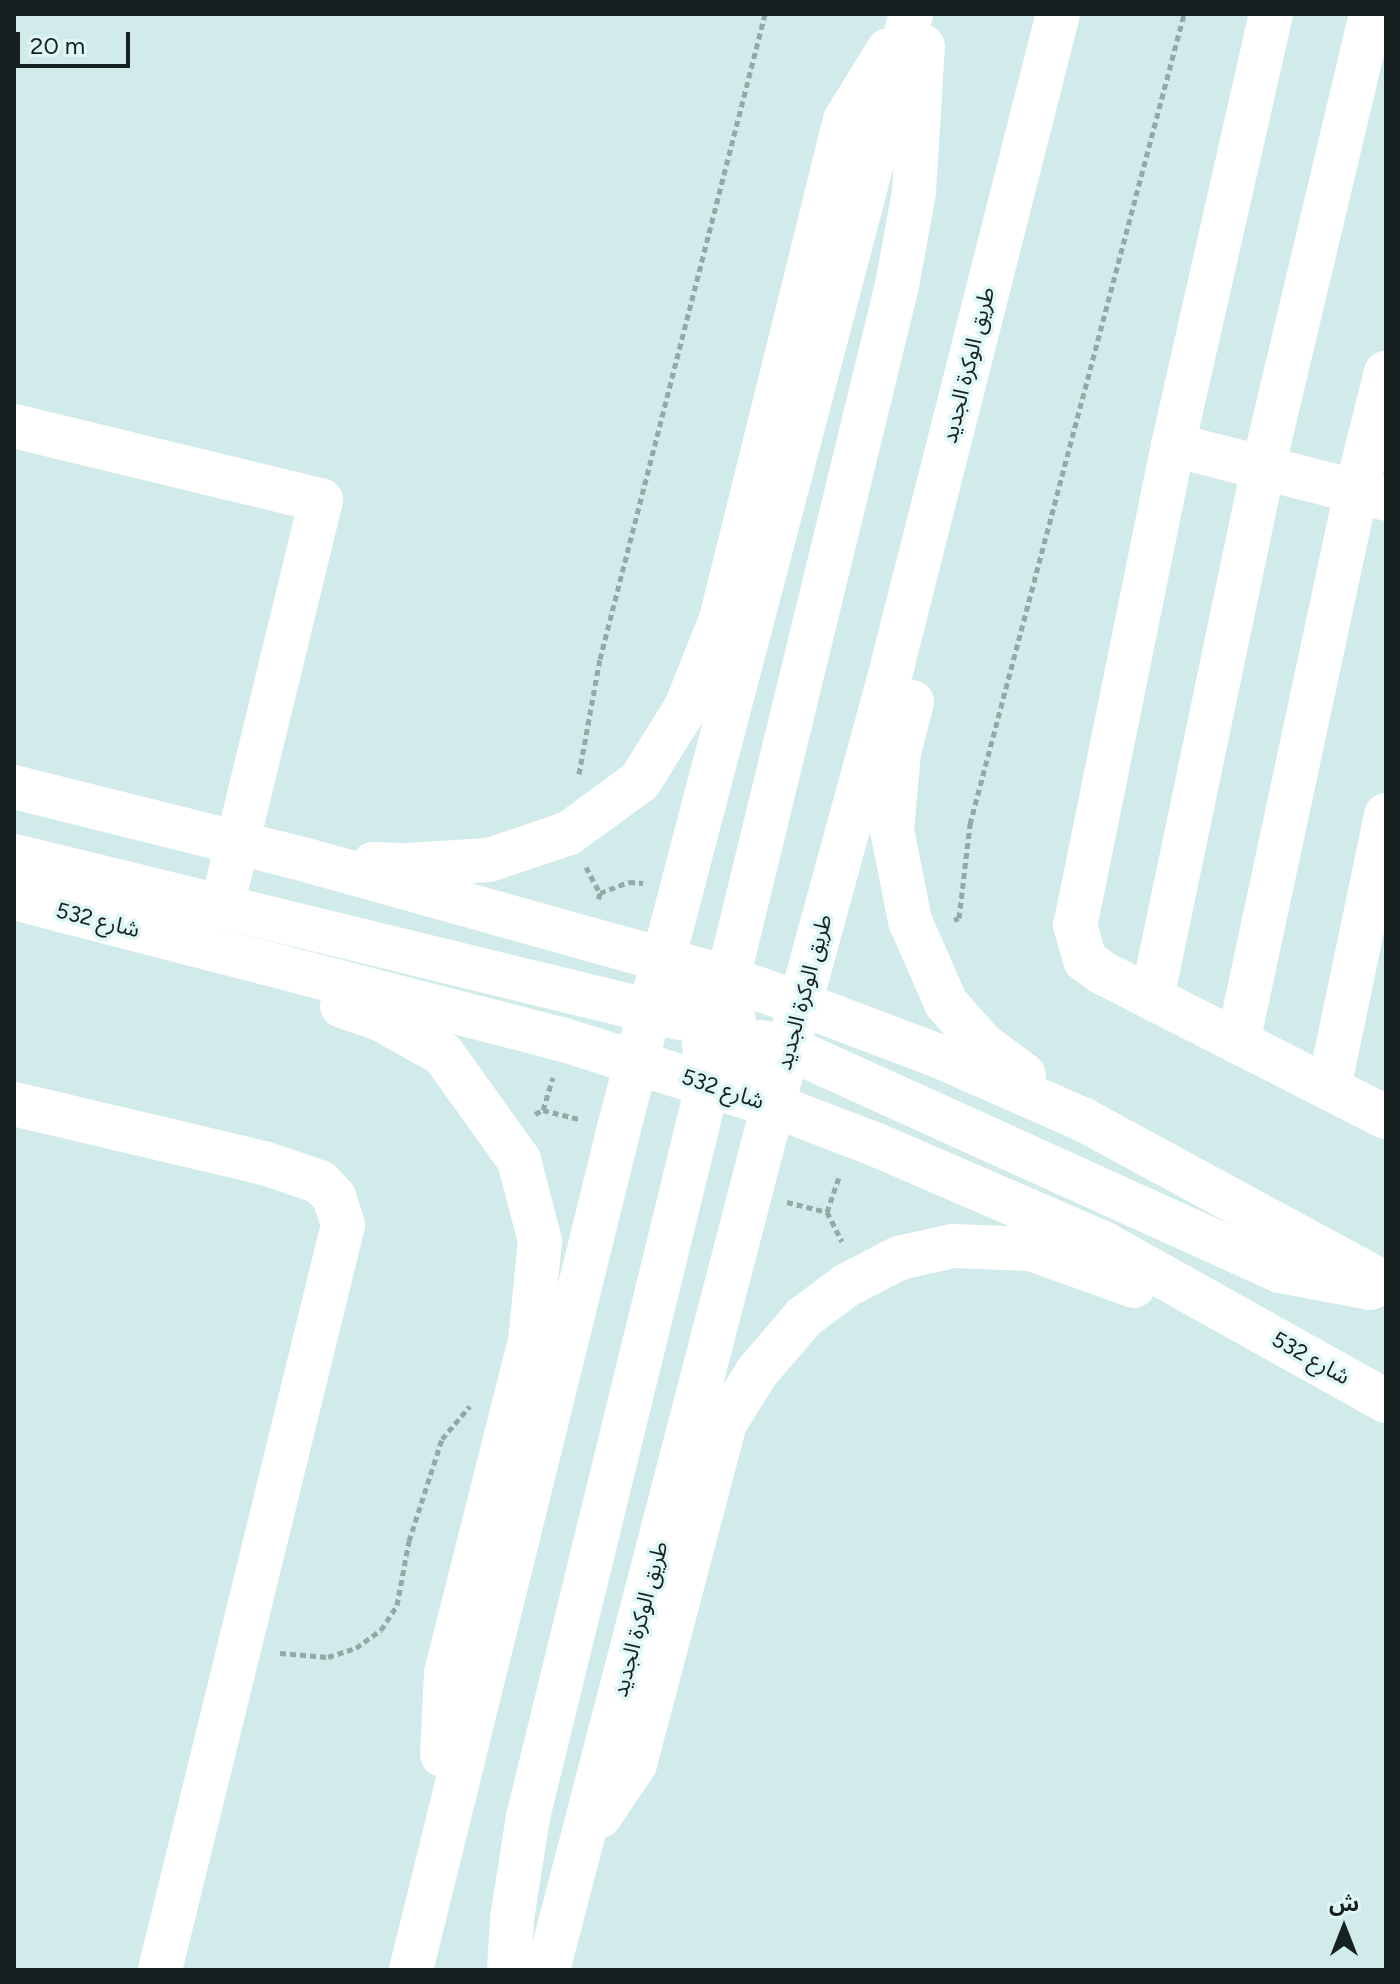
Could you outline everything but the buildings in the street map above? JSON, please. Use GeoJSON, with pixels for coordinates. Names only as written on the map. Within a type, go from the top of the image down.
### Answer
{"type":"FeatureCollection","features":[{"type":"Feature","properties":{"kind":"street"},"geometry":{"type":"LineString","coordinates":[[306,860],[408,865],[489,860],[569,833],[640,781],[686,707],[721,619],[845,120],[911,14]]}},
{"type":"Feature","properties":{"kind":"street"},"geometry":{"type":"LineString","coordinates":[[411,1970],[436,1857],[636,1063],[911,14]]}},
{"type":"Feature","properties":{"kind":"street"},"geometry":{"type":"LineString","coordinates":[[509,1970],[512,1919],[528,1817],[708,1083],[728,978],[897,285],[914,192],[925,14]]}},
{"type":"Feature","properties":{"kind":"street","name":"طريق الوكرة الجديد"},"geometry":{"type":"LineString","coordinates":[[548,1970],[788,1048],[893,663],[1058,14]]}},
{"type":"Feature","properties":{"kind":"street"},"geometry":{"type":"LineString","coordinates":[[1084,1120],[982,1044],[946,1003],[916,937],[892,830],[899,752],[1086,14]]}},
{"type":"Feature","properties":{"kind":"street"},"geometry":{"type":"LineString","coordinates":[[1271,14],[1173,445],[1075,925],[1085,960],[1152,998],[1386,1117]]}},
{"type":"Feature","properties":{"kind":"street"},"geometry":{"type":"LineString","coordinates":[[1152,998],[1263,468],[1371,14]]}},
{"type":"Feature","properties":{"kind":"street"},"geometry":{"type":"LineString","coordinates":[[1238,1042],[1371,496],[1386,373]]}},
{"type":"Feature","properties":{"kind":"street"},"geometry":{"type":"LineString","coordinates":[[14,426],[321,500],[222,906]]}},
{"type":"Feature","properties":{"kind":"street"},"geometry":{"type":"LineString","coordinates":[[1173,445],[1371,496]]}},
{"type":"Feature","properties":{"kind":"street"},"geometry":{"type":"LineString","coordinates":[[14,787],[306,860],[728,978],[801,1004],[941,1057],[1084,1120],[1386,1284]]}},
{"type":"Feature","properties":{"kind":"street"},"geometry":{"type":"LineString","coordinates":[[1329,1088],[1386,815]]}},
{"type":"Feature","properties":{"kind":"street"},"geometry":{"type":"LineString","coordinates":[[14,856],[650,1010],[788,1048],[1280,1271],[1386,1291]]}},
{"type":"Feature","properties":{"kind":"street","name":"شارع 532"},"geometry":{"type":"LineString","coordinates":[[14,898],[564,1040],[775,1106],[879,1146],[1103,1243],[1386,1402]]}},
{"type":"Feature","properties":{"kind":"street"},"geometry":{"type":"LineString","coordinates":[[14,918],[291,989],[380,1019],[443,1054],[519,1160],[540,1241],[530,1341],[446,1674],[436,1857]]}},
{"type":"Feature","properties":{"kind":"street"},"geometry":{"type":"LineString","coordinates":[[665,960],[752,1071],[775,1106]]}},
{"type":"Feature","properties":{"kind":"street"},"geometry":{"type":"LineString","coordinates":[[636,1063],[669,1046],[769,1018],[801,1004]]}},
{"type":"Feature","properties":{"kind":"street"},"geometry":{"type":"LineString","coordinates":[[14,1104],[267,1164],[320,1182],[334,1197],[343,1225],[160,1970]]}},
{"type":"Feature","properties":{"kind":"street"},"geometry":{"type":"LineString","coordinates":[[581,1844],[635,1764],[725,1423],[757,1372],[804,1317],[861,1278],[899,1258],[953,1246],[1031,1249],[1126,1281],[1303,1385],[1386,1402]]}},
{"type":"Feature","properties":{"kind":"path"},"geometry":{"type":"LineString","coordinates":[[588,940],[600,893],[569,833],[600,659],[765,14]]}},
{"type":"Feature","properties":{"kind":"path"},"geometry":{"type":"LineString","coordinates":[[916,937],[959,918],[970,824],[1184,14]]}},
{"type":"Feature","properties":{"kind":"path"},"geometry":{"type":"LineString","coordinates":[[752,1193],[827,1212],[861,1278]]}},
{"type":"Feature","properties":{"kind":"path"},"geometry":{"type":"LineString","coordinates":[[239,1649],[328,1657],[356,1648],[381,1630],[397,1605],[409,1541],[442,1439],[478,1397]]}}]}
